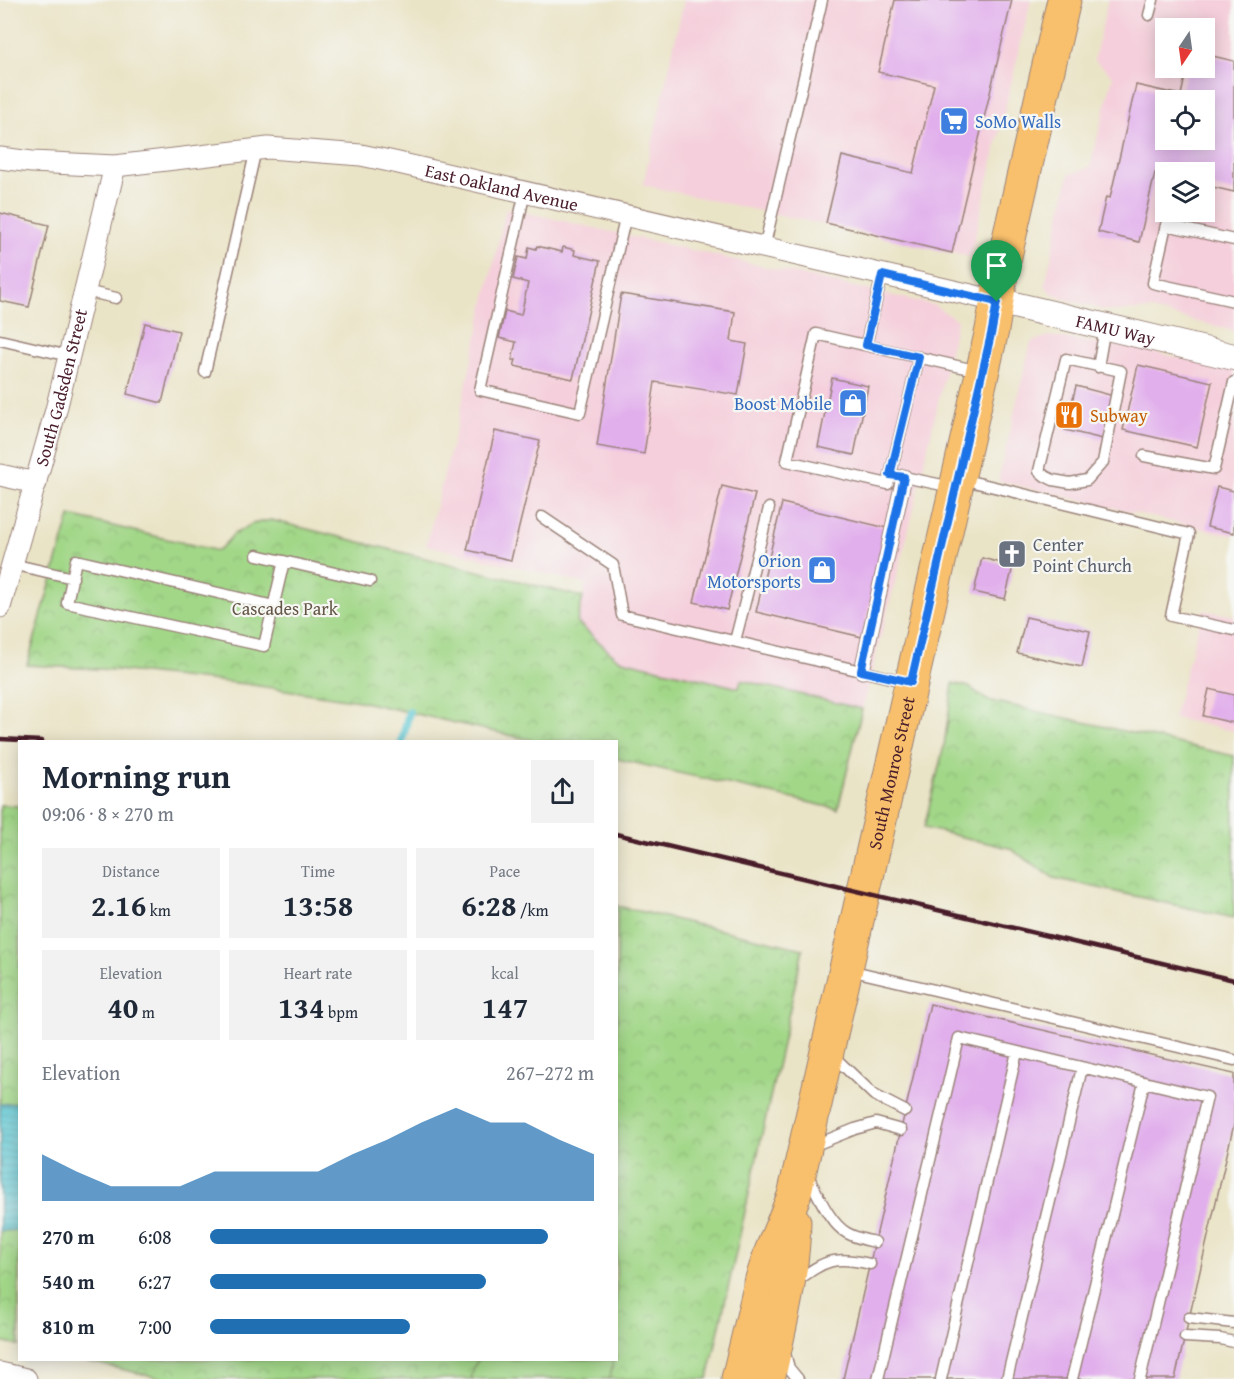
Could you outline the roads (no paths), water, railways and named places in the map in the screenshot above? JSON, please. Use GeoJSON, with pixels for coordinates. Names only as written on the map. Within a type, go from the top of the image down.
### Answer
{"type":"FeatureCollection","features":[{"type":"Feature","properties":{"kind":"main road","name":"South Monroe Street"},"geometry":{"type":"LineString","coordinates":[[738,1379],[762,1279],[794,1196],[957,483],[997,302],[1002,269],[1064,0]]}},
{"type":"Feature","properties":{"kind":"main road","name":"South Monroe Street"},"geometry":{"type":"LineString","coordinates":[[768,1379],[788,1288],[794,1229],[794,1196]]}},
{"type":"Feature","properties":{"kind":"street","name":"East Oakland Avenue"},"geometry":{"type":"LineString","coordinates":[[0,158],[115,166],[268,148],[360,155],[997,302]]}},
{"type":"Feature","properties":{"kind":"street","name":"South Gadsden Street"},"geometry":{"type":"LineString","coordinates":[[0,607],[56,410],[115,166]]}},
{"type":"Feature","properties":{"kind":"street","name":"FAMU Way"},"geometry":{"type":"LineString","coordinates":[[997,302],[1234,357]]}},
{"type":"Feature","properties":{"kind":"street"},"geometry":{"type":"LineString","coordinates":[[0,475],[36,483]]}},
{"type":"Feature","properties":{"kind":"street"},"geometry":{"type":"LineString","coordinates":[[861,671],[897,476]]}},
{"type":"Feature","properties":{"kind":"street"},"geometry":{"type":"LineString","coordinates":[[0,1373],[26,1379]]}},
{"type":"Feature","properties":{"kind":"lane"},"geometry":{"type":"LineString","coordinates":[[764,248],[822,0]]}},
{"type":"Feature","properties":{"kind":"lane"},"geometry":{"type":"LineString","coordinates":[[1149,15],[1153,0]]}},
{"type":"Feature","properties":{"kind":"lane"},"geometry":{"type":"LineString","coordinates":[[205,372],[256,149]]}},
{"type":"Feature","properties":{"kind":"lane"},"geometry":{"type":"LineString","coordinates":[[525,192],[480,390],[580,414],[626,215]]}},
{"type":"Feature","properties":{"kind":"lane"},"geometry":{"type":"LineString","coordinates":[[1234,240],[1166,225],[1153,283],[1234,301]]}},
{"type":"Feature","properties":{"kind":"lane"},"geometry":{"type":"LineString","coordinates":[[866,345],[882,275]]}},
{"type":"Feature","properties":{"kind":"lane"},"geometry":{"type":"LineString","coordinates":[[85,291],[116,298]]}},
{"type":"Feature","properties":{"kind":"lane"},"geometry":{"type":"LineString","coordinates":[[1098,367],[1106,327]]}},
{"type":"Feature","properties":{"kind":"lane"},"geometry":{"type":"LineString","coordinates":[[919,357],[897,476],[888,484],[787,461],[816,334],[919,357],[982,372]]}},
{"type":"Feature","properties":{"kind":"lane"},"geometry":{"type":"LineString","coordinates":[[0,340],[69,356]]}},
{"type":"Feature","properties":{"kind":"lane"},"geometry":{"type":"LineString","coordinates":[[1066,359],[1098,367],[1121,371],[1103,462],[1087,480],[1070,483],[1053,480],[1039,471],[1066,359]]}},
{"type":"Feature","properties":{"kind":"lane"},"geometry":{"type":"LineString","coordinates":[[1144,456],[1214,469],[1234,382]]}},
{"type":"Feature","properties":{"kind":"lane"},"geometry":{"type":"LineString","coordinates":[[897,476],[957,483],[1189,534],[1172,616],[1234,630]]}},
{"type":"Feature","properties":{"kind":"lane"},"geometry":{"type":"LineString","coordinates":[[735,641],[769,508]]}},
{"type":"Feature","properties":{"kind":"lane"},"geometry":{"type":"LineString","coordinates":[[542,517],[613,565],[622,615],[911,682]]}},
{"type":"Feature","properties":{"kind":"lane"},"geometry":{"type":"LineString","coordinates":[[257,555],[370,581]]}},
{"type":"Feature","properties":{"kind":"lane"},"geometry":{"type":"LineString","coordinates":[[274,606],[76,560],[67,603],[264,646],[274,606],[284,561]]}},
{"type":"Feature","properties":{"kind":"lane"},"geometry":{"type":"LineString","coordinates":[[12,564],[73,578]]}},
{"type":"Feature","properties":{"kind":"lane"},"geometry":{"type":"LineString","coordinates":[[846,970],[1234,1060]]}},
{"type":"Feature","properties":{"kind":"lane"},"geometry":{"type":"LineString","coordinates":[[878,1379],[959,1038],[1207,1097],[1140,1379]]}},
{"type":"Feature","properties":{"kind":"lane"},"geometry":{"type":"LineString","coordinates":[[827,1051],[874,1095],[905,1111]]}},
{"type":"Feature","properties":{"kind":"lane"},"geometry":{"type":"LineString","coordinates":[[941,1379],[1017,1052]]}},
{"type":"Feature","properties":{"kind":"lane"},"geometry":{"type":"LineString","coordinates":[[1007,1379],[1082,1068]]}},
{"type":"Feature","properties":{"kind":"lane"},"geometry":{"type":"LineString","coordinates":[[1072,1379],[1144,1083]]}},
{"type":"Feature","properties":{"kind":"lane"},"geometry":{"type":"LineString","coordinates":[[875,1242],[848,1234],[838,1226],[826,1209],[803,1157],[855,1129],[876,1124],[901,1130]]}},
{"type":"Feature","properties":{"kind":"lane"},"geometry":{"type":"LineString","coordinates":[[788,1288],[818,1266],[834,1260],[870,1264]]}},
{"type":"Feature","properties":{"kind":"lane"},"geometry":{"type":"LineString","coordinates":[[1189,1318],[1234,1323]]}},
{"type":"Feature","properties":{"kind":"lane"},"geometry":{"type":"LineString","coordinates":[[779,1332],[789,1368],[798,1379]]}},
{"type":"Feature","properties":{"kind":"lane"},"geometry":{"type":"LineString","coordinates":[[1185,1337],[1234,1342]]}},
{"type":"Feature","properties":{"kind":"water"},"geometry":{"type":"Polygon","coordinates":[[[18,1103],[18,1230],[0,1231],[0,1104],[18,1103]]]}},
{"type":"Feature","properties":{"kind":"waterway"},"geometry":{"type":"LineString","coordinates":[[402,740],[409,712]]}},
{"type":"Feature","properties":{"kind":"railway"},"geometry":{"type":"LineString","coordinates":[[0,739],[21,740]]}},
{"type":"Feature","properties":{"kind":"railway"},"geometry":{"type":"LineString","coordinates":[[618,834],[1234,980]]}},
{"type":"Feature","properties":{"kind":"place","name":"SoMo Walls"},"geometry":{"type":"Point","coordinates":[954,121]}},
{"type":"Feature","properties":{"kind":"place","name":"Boost Mobile"},"geometry":{"type":"Point","coordinates":[853,403]}},
{"type":"Feature","properties":{"kind":"place","name":"Subway"},"geometry":{"type":"Point","coordinates":[1069,415]}},
{"type":"Feature","properties":{"kind":"place","name":"Center Point Church"},"geometry":{"type":"Point","coordinates":[1012,554]}},
{"type":"Feature","properties":{"kind":"place","name":"Orion Motorsports"},"geometry":{"type":"Point","coordinates":[822,570]}},
{"type":"Feature","properties":{"kind":"park label","name":"Cascades Park"},"geometry":{"type":"Point","coordinates":[285,608]}}]}
